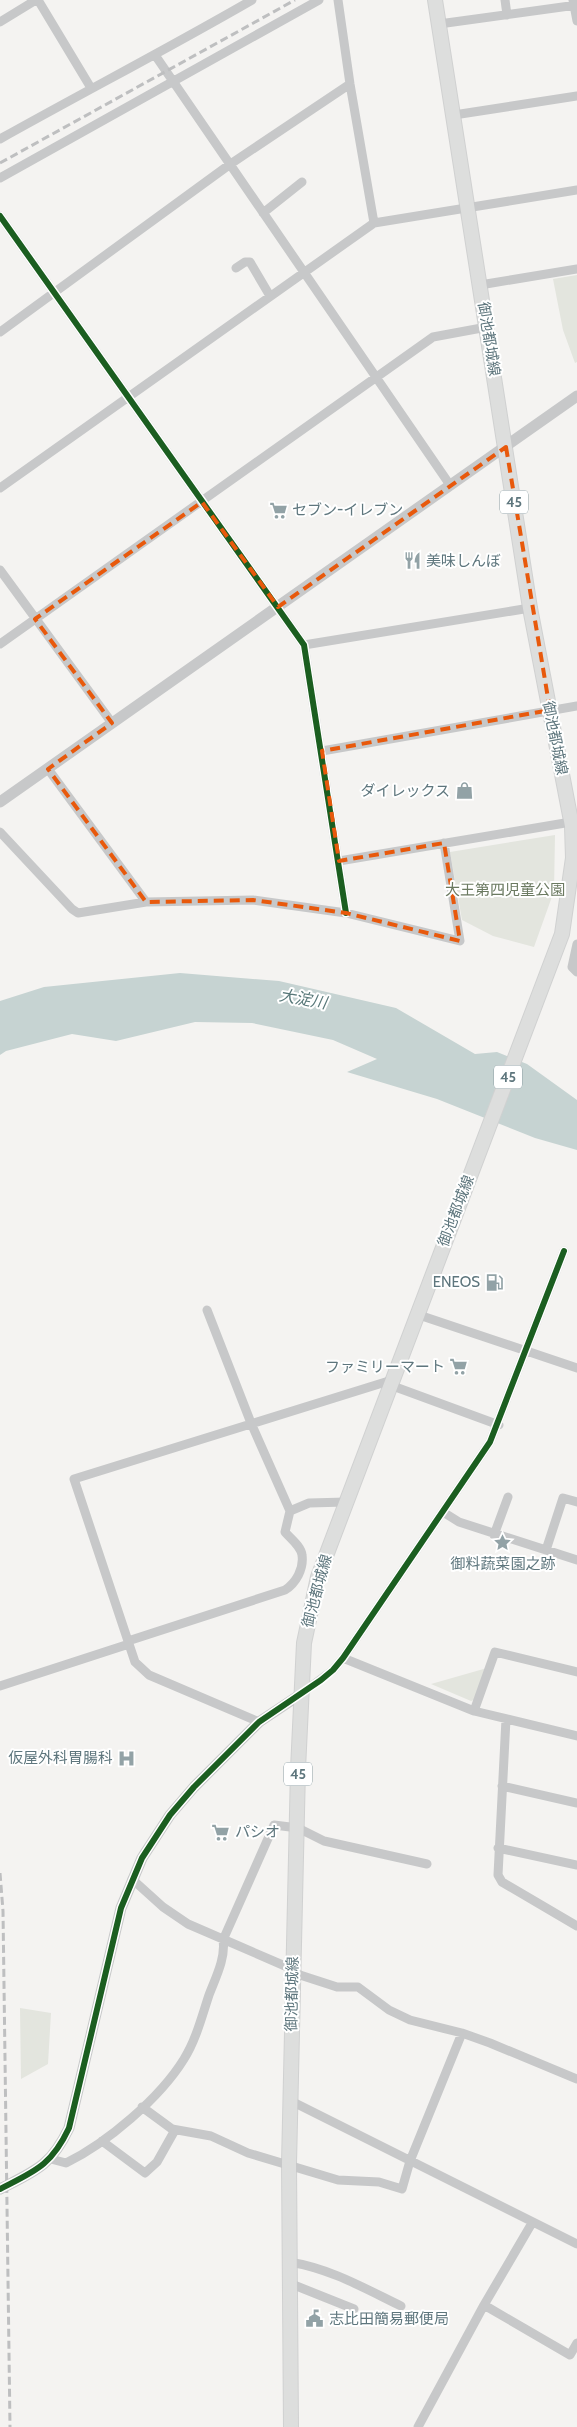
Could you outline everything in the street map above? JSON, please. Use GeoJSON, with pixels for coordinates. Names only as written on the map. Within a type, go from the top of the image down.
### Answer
{"type":"FeatureCollection","features":[{"type":"Feature","properties":{"kind":"main road","name":"御池都城線"},"geometry":{"type":"LineString","coordinates":[[292,2427],[288,2164],[301,1694],[308,1618],[318,1577],[416,1314],[537,1000],[564,924],[573,858],[574,824],[530,608],[435,0]]}},
{"type":"Feature","properties":{"kind":"street"},"geometry":{"type":"LineString","coordinates":[[0,22],[37,0],[91,88]]}},
{"type":"Feature","properties":{"kind":"street"},"geometry":{"type":"LineString","coordinates":[[0,139],[252,0]]}},
{"type":"Feature","properties":{"kind":"street"},"geometry":{"type":"LineString","coordinates":[[0,178],[319,0]]}},
{"type":"Feature","properties":{"kind":"street"},"geometry":{"type":"LineString","coordinates":[[338,0],[350,84],[374,223]]}},
{"type":"Feature","properties":{"kind":"street"},"geometry":{"type":"LineString","coordinates":[[505,0],[507,15]]}},
{"type":"Feature","properties":{"kind":"street"},"geometry":{"type":"LineString","coordinates":[[439,24],[575,4],[577,21]]}},
{"type":"Feature","properties":{"kind":"street"},"geometry":{"type":"LineString","coordinates":[[155,55],[172,83],[450,485]]}},
{"type":"Feature","properties":{"kind":"street"},"geometry":{"type":"LineString","coordinates":[[0,332],[229,165],[350,84]]}},
{"type":"Feature","properties":{"kind":"street"},"geometry":{"type":"LineString","coordinates":[[454,115],[577,96]]}},
{"type":"Feature","properties":{"kind":"street"},"geometry":{"type":"LineString","coordinates":[[262,213],[302,182]]}},
{"type":"Feature","properties":{"kind":"street"},"geometry":{"type":"LineString","coordinates":[[0,488],[374,223],[468,206],[577,190]]}},
{"type":"Feature","properties":{"kind":"street"},"geometry":{"type":"LineString","coordinates":[[0,216],[304,645],[346,913]]}},
{"type":"Feature","properties":{"kind":"street"},"geometry":{"type":"LineString","coordinates":[[236,268],[245,262],[250,262],[270,296]]}},
{"type":"Feature","properties":{"kind":"street"},"geometry":{"type":"LineString","coordinates":[[480,285],[577,270]]}},
{"type":"Feature","properties":{"kind":"street"},"geometry":{"type":"LineString","coordinates":[[0,644],[433,337],[487,327]]}},
{"type":"Feature","properties":{"kind":"street"},"geometry":{"type":"LineString","coordinates":[[0,802],[577,396]]}},
{"type":"Feature","properties":{"kind":"street"},"geometry":{"type":"LineString","coordinates":[[0,570],[112,723]]}},
{"type":"Feature","properties":{"kind":"street"},"geometry":{"type":"LineString","coordinates":[[304,645],[530,608]]}},
{"type":"Feature","properties":{"kind":"street"},"geometry":{"type":"LineString","coordinates":[[322,751],[577,706]]}},
{"type":"Feature","properties":{"kind":"street"},"geometry":{"type":"LineString","coordinates":[[48,768],[146,902]]}},
{"type":"Feature","properties":{"kind":"street"},"geometry":{"type":"LineString","coordinates":[[339,861],[574,824]]}},
{"type":"Feature","properties":{"kind":"street"},"geometry":{"type":"LineString","coordinates":[[0,832],[72,910],[78,913],[146,902],[253,900],[346,913],[460,940],[444,843]]}},
{"type":"Feature","properties":{"kind":"street"},"geometry":{"type":"LineString","coordinates":[[577,944],[572,967],[577,972]]}},
{"type":"Feature","properties":{"kind":"street"},"geometry":{"type":"LineString","coordinates":[[0,2189],[37,2170],[51,2159],[60,2147],[68,2128],[121,1908],[142,1858],[170,1815],[194,1786],[259,1722],[333,1670],[343,1658],[478,1463],[498,1425],[564,1251]]}},
{"type":"Feature","properties":{"kind":"street"},"geometry":{"type":"LineString","coordinates":[[0,1686],[285,1590],[293,1585],[298,1577],[302,1556],[299,1548],[285,1532],[290,1511],[252,1423],[207,1310]]}},
{"type":"Feature","properties":{"kind":"street"},"geometry":{"type":"LineString","coordinates":[[416,1314],[526,1349],[577,1368]]}},
{"type":"Feature","properties":{"kind":"street"},"geometry":{"type":"LineString","coordinates":[[259,1722],[149,1674],[135,1662],[74,1479],[252,1423],[391,1383],[498,1425]]}},
{"type":"Feature","properties":{"kind":"street"},"geometry":{"type":"LineString","coordinates":[[494,1535],[508,1497]]}},
{"type":"Feature","properties":{"kind":"street"},"geometry":{"type":"LineString","coordinates":[[546,1550],[563,1498],[577,1502]]}},
{"type":"Feature","properties":{"kind":"street"},"geometry":{"type":"LineString","coordinates":[[290,1511],[309,1503],[346,1502]]}},
{"type":"Feature","properties":{"kind":"street"},"geometry":{"type":"LineString","coordinates":[[443,1512],[459,1522],[494,1535],[577,1560]]}},
{"type":"Feature","properties":{"kind":"street"},"geometry":{"type":"LineString","coordinates":[[474,1711],[495,1652],[577,1672]]}},
{"type":"Feature","properties":{"kind":"street"},"geometry":{"type":"LineString","coordinates":[[343,1658],[474,1711],[577,1736]]}},
{"type":"Feature","properties":{"kind":"street"},"geometry":{"type":"LineString","coordinates":[[506,1719],[498,1875],[502,1882],[577,1926]]}},
{"type":"Feature","properties":{"kind":"street"},"geometry":{"type":"LineString","coordinates":[[502,1786],[577,1803]]}},
{"type":"Feature","properties":{"kind":"street"},"geometry":{"type":"LineString","coordinates":[[51,2159],[66,2163],[91,2151],[163,2087],[188,2051],[215,1978],[224,1948],[223,1940],[274,1825],[298,1828],[324,1841],[427,1864]]}},
{"type":"Feature","properties":{"kind":"street"},"geometry":{"type":"LineString","coordinates":[[498,1848],[577,1865]]}},
{"type":"Feature","properties":{"kind":"street"},"geometry":{"type":"LineString","coordinates":[[132,1879],[163,1907],[188,1924],[292,1969],[300,1975],[337,1987],[358,1987],[389,2010],[410,2020],[462,2033],[577,2080]]}},
{"type":"Feature","properties":{"kind":"street"},"geometry":{"type":"LineString","coordinates":[[142,2107],[175,2130],[211,2136],[248,2153],[338,2180],[379,2182],[402,2188],[410,2161],[462,2033]]}},
{"type":"Feature","properties":{"kind":"street"},"geometry":{"type":"LineString","coordinates":[[291,2101],[577,2244]]}},
{"type":"Feature","properties":{"kind":"street"},"geometry":{"type":"LineString","coordinates":[[102,2141],[145,2173],[157,2162],[175,2130]]}},
{"type":"Feature","properties":{"kind":"street"},"geometry":{"type":"LineString","coordinates":[[418,2427],[484,2304],[532,2223]]}},
{"type":"Feature","properties":{"kind":"street"},"geometry":{"type":"LineString","coordinates":[[289,2262],[314,2266],[331,2272],[400,2306]]}},
{"type":"Feature","properties":{"kind":"street"},"geometry":{"type":"LineString","coordinates":[[289,2284],[354,2309]]}},
{"type":"Feature","properties":{"kind":"street"},"geometry":{"type":"LineString","coordinates":[[484,2304],[570,2355],[577,2343]]}},
{"type":"Feature","properties":{"kind":"highlighted area"},"geometry":{"type":"Polygon","coordinates":[[[506,447],[550,710],[322,751],[339,861],[444,843],[460,941],[346,913],[253,900],[146,902],[48,769],[112,723],[35,619],[202,502],[278,607],[506,447]]]}},
{"type":"Feature","properties":{"kind":"green space"},"geometry":{"type":"Polygon","coordinates":[[[577,275],[577,362],[575,363],[563,330],[553,279],[577,275]]]}},
{"type":"Feature","properties":{"kind":"green space","name":"大王第四児童公園"},"geometry":{"type":"Polygon","coordinates":[[[555,835],[554,891],[534,947],[493,936],[462,920],[450,852],[555,835]]]}},
{"type":"Feature","properties":{"kind":"green space"},"geometry":{"type":"Polygon","coordinates":[[[487,1668],[474,1700],[471,1701],[431,1684],[487,1668]]]}},
{"type":"Feature","properties":{"kind":"green space"},"geometry":{"type":"Polygon","coordinates":[[[20,2008],[51,2013],[48,2064],[21,2079],[20,2008]]]}},
{"type":"Feature","properties":{"kind":"water","name":"大淀川"},"geometry":{"type":"Polygon","coordinates":[[[180,973],[279,981],[396,1008],[475,1054],[497,1052],[527,1064],[577,1100],[577,1150],[535,1138],[437,1099],[347,1072],[377,1059],[333,1040],[252,1023],[195,1022],[116,1041],[72,1034],[6,1051],[0,1055],[0,1001],[44,987],[180,973]]]}},
{"type":"Feature","properties":{"kind":"railway"},"geometry":{"type":"LineString","coordinates":[[0,163],[295,0]]}},
{"type":"Feature","properties":{"kind":"railway"},"geometry":{"type":"LineString","coordinates":[[0,1873],[3,1911],[10,2427]]}},
{"type":"Feature","properties":{"kind":"cycle path"},"geometry":{"type":"LineString","coordinates":[[0,216],[304,645],[346,913]]}},
{"type":"Feature","properties":{"kind":"cycle path"},"geometry":{"type":"LineString","coordinates":[[0,2189],[41,2166],[56,2151],[69,2128],[121,1908],[142,1858],[170,1815],[194,1787],[259,1722],[321,1680],[343,1658],[490,1442],[564,1251]]}},
{"type":"Feature","properties":{"kind":"place","name":"セブン-イレブン"},"geometry":{"type":"Point","coordinates":[278,510]}},
{"type":"Feature","properties":{"kind":"place","name":"美味しんぼ"},"geometry":{"type":"Point","coordinates":[412,561]}},
{"type":"Feature","properties":{"kind":"place","name":"ダイレックス"},"geometry":{"type":"Point","coordinates":[464,791]}},
{"type":"Feature","properties":{"kind":"place","name":"ENEOS"},"geometry":{"type":"Point","coordinates":[494,1282]}},
{"type":"Feature","properties":{"kind":"place","name":"ファミリーマート"},"geometry":{"type":"Point","coordinates":[459,1367]}},
{"type":"Feature","properties":{"kind":"place","name":"御料蔬菜園之跡"},"geometry":{"type":"Point","coordinates":[503,1543]}},
{"type":"Feature","properties":{"kind":"place","name":"仮屋外科胃腸科"},"geometry":{"type":"Point","coordinates":[127,1758]}},
{"type":"Feature","properties":{"kind":"place","name":"パシオ"},"geometry":{"type":"Point","coordinates":[221,1832]}},
{"type":"Feature","properties":{"kind":"place","name":"志比田簡易郵便局"},"geometry":{"type":"Point","coordinates":[315,2319]}}]}
